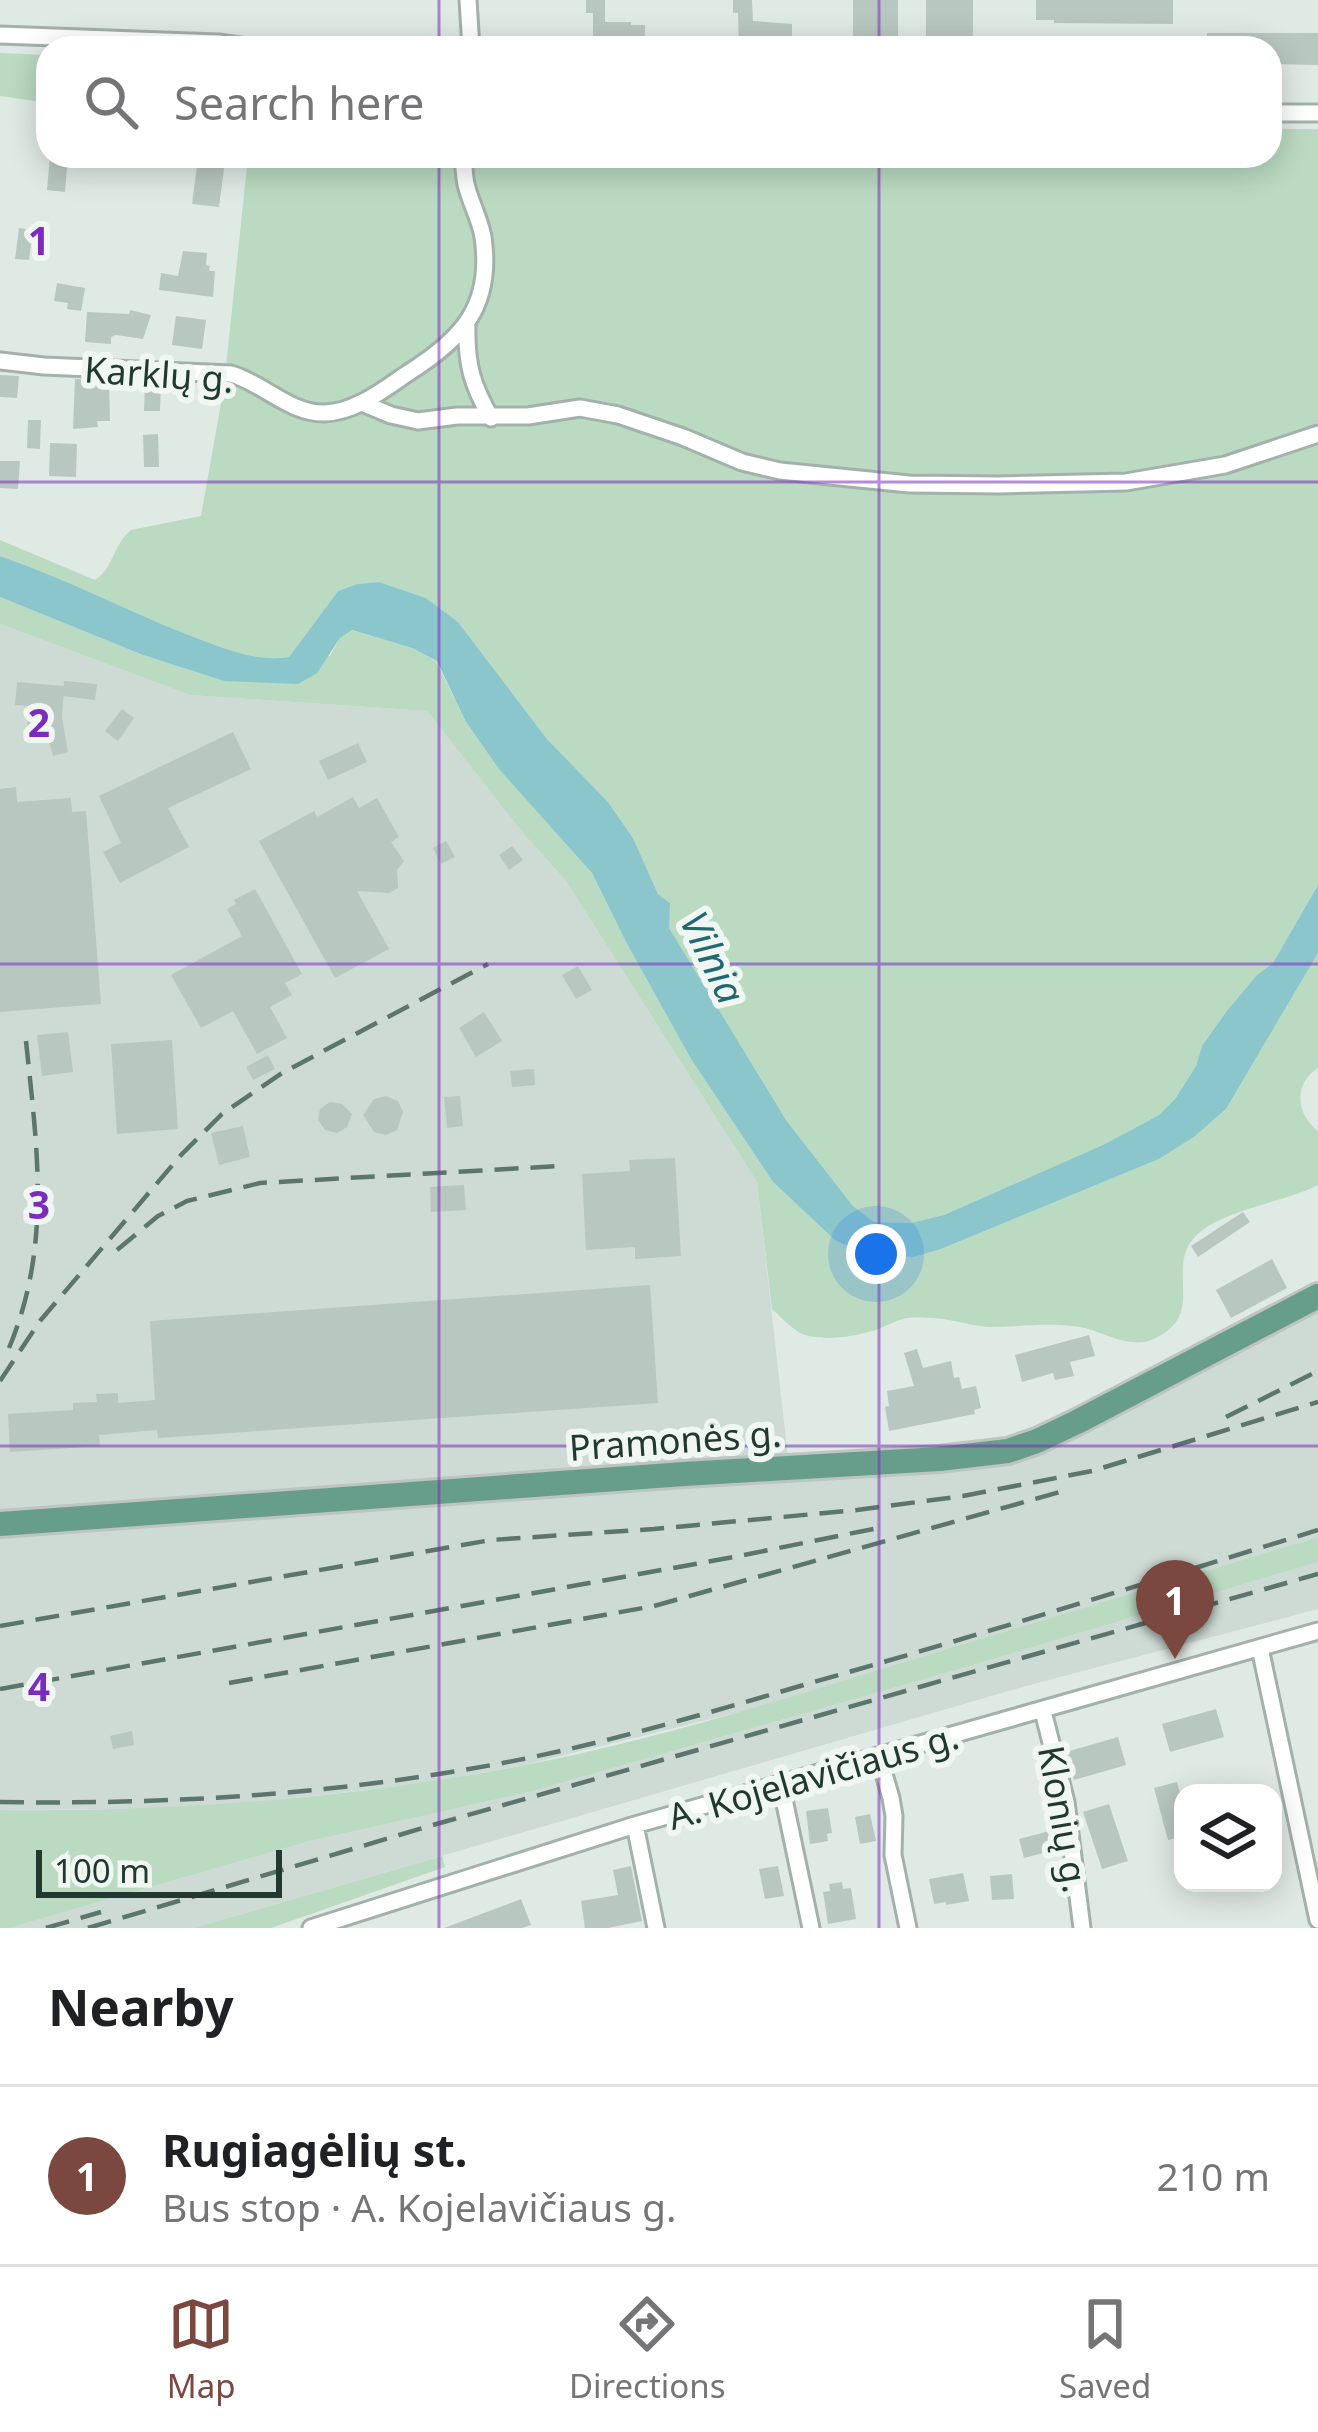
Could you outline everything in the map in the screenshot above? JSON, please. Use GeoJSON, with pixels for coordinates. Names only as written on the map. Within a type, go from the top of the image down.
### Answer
{"type":"FeatureCollection","features":[{"type":"Feature","properties":{"kind":"main road","name":"Pramonės g."},"geometry":{"type":"LineString","coordinates":[[0,1524],[939,1459],[1008,1450],[1037,1442],[1318,1296]]}},
{"type":"Feature","properties":{"kind":"street"},"geometry":{"type":"LineString","coordinates":[[468,0],[470,36]]}},
{"type":"Feature","properties":{"kind":"street"},"geometry":{"type":"LineString","coordinates":[[0,35],[36,36]]}},
{"type":"Feature","properties":{"kind":"street"},"geometry":{"type":"LineString","coordinates":[[1282,113],[1318,113]]}},
{"type":"Feature","properties":{"kind":"street"},"geometry":{"type":"LineString","coordinates":[[464,168],[483,236],[483,283],[467,326],[466,357],[491,418]]}},
{"type":"Feature","properties":{"kind":"street","name":"Karklų g."},"geometry":{"type":"LineString","coordinates":[[0,362],[231,374],[292,406],[325,413],[362,403],[444,350],[467,326]]}},
{"type":"Feature","properties":{"kind":"street"},"geometry":{"type":"LineString","coordinates":[[362,403],[418,421],[528,416],[580,408],[618,415],[742,462],[780,471],[909,484],[1160,478],[1225,465],[1318,434]]}},
{"type":"Feature","properties":{"kind":"street","name":"A. Kojelavičiaus g."},"geometry":{"type":"LineString","coordinates":[[314,1928],[635,1826],[1318,1631]]}},
{"type":"Feature","properties":{"kind":"street"},"geometry":{"type":"LineString","coordinates":[[1260,1648],[1318,1920]]}},
{"type":"Feature","properties":{"kind":"street","name":"Klonių g."},"geometry":{"type":"LineString","coordinates":[[1043,1711],[1066,1802],[1082,1928]]}},
{"type":"Feature","properties":{"kind":"street"},"geometry":{"type":"LineString","coordinates":[[879,1757],[891,1798],[892,1855],[908,1928]]}},
{"type":"Feature","properties":{"kind":"street"},"geometry":{"type":"LineString","coordinates":[[781,1785],[811,1928]]}},
{"type":"Feature","properties":{"kind":"street"},"geometry":{"type":"LineString","coordinates":[[635,1826],[656,1928]]}},
{"type":"Feature","properties":{"kind":"shaded area"},"geometry":{"type":"Polygon","coordinates":[[[0,624],[190,695],[427,711],[566,881],[757,1182],[788,1457],[0,1513],[0,624]]]}},
{"type":"Feature","properties":{"kind":"shaded area"},"geometry":{"type":"Polygon","coordinates":[[[1318,1305],[1318,1537],[756,1708],[520,1766],[419,1784],[240,1804],[0,1810],[0,1535],[999,1465],[1049,1450],[1318,1305]]]}},
{"type":"Feature","properties":{"kind":"shaded area"},"geometry":{"type":"Polygon","coordinates":[[[1318,1562],[1318,1609],[1026,1686],[194,1928],[9,1928],[310,1841],[529,1792],[1318,1562]]]}},
{"type":"Feature","properties":{"kind":"green space"},"geometry":{"type":"Polygon","coordinates":[[[0,53],[36,54],[36,101],[0,96],[0,53]]]}},
{"type":"Feature","properties":{"kind":"green space"},"geometry":{"type":"Polygon","coordinates":[[[1282,129],[1318,129],[1318,885],[1273,963],[1257,975],[1202,1046],[1196,1066],[1159,1115],[944,1215],[911,1223],[874,1222],[853,1206],[786,1120],[668,927],[670,903],[658,894],[633,838],[608,802],[547,739],[458,622],[426,598],[379,582],[357,584],[338,591],[289,657],[266,658],[199,639],[0,556],[0,540],[95,580],[131,530],[201,516],[224,386],[247,168],[1282,168],[1282,129]]]}},
{"type":"Feature","properties":{"kind":"green space"},"geometry":{"type":"Polygon","coordinates":[[[0,597],[143,655],[224,681],[330,656],[351,630],[412,648],[436,661],[465,720],[592,873],[691,1059],[773,1182],[836,1241],[871,1256],[914,1257],[1159,1159],[1226,1109],[1318,953],[1318,1068],[1304,1082],[1300,1099],[1305,1116],[1318,1131],[1318,1185],[1234,1214],[1193,1239],[1183,1265],[1178,1319],[1151,1340],[1124,1341],[1069,1326],[988,1327],[920,1318],[846,1337],[800,1333],[772,1309],[757,1182],[566,881],[427,711],[190,695],[0,624],[0,597]]]}},
{"type":"Feature","properties":{"kind":"green space"},"geometry":{"type":"Polygon","coordinates":[[[1318,1537],[1318,1562],[956,1670],[529,1792],[310,1841],[0,1928],[0,1810],[259,1801],[451,1778],[563,1757],[752,1708],[1318,1537]]]}},
{"type":"Feature","properties":{"kind":"green space"},"geometry":{"type":"Polygon","coordinates":[[[442,1856],[445,1867],[271,1928],[194,1928],[442,1856]]]}},
{"type":"Feature","properties":{"kind":"water"},"geometry":{"type":"Polygon","coordinates":[[[0,556],[174,629],[254,656],[289,657],[338,591],[357,584],[379,582],[426,598],[458,622],[547,739],[608,802],[633,838],[658,894],[670,903],[669,928],[786,1120],[853,1206],[874,1222],[911,1223],[944,1215],[1159,1115],[1175,1099],[1196,1066],[1202,1046],[1227,1011],[1273,963],[1318,885],[1318,953],[1226,1109],[1194,1137],[1159,1159],[941,1249],[914,1257],[871,1256],[836,1241],[773,1182],[691,1059],[592,873],[499,769],[465,720],[437,661],[412,648],[352,630],[340,638],[317,673],[298,684],[224,681],[143,655],[0,597],[0,556]]]}},
{"type":"Feature","properties":{"kind":"building"},"geometry":{"type":"Polygon","coordinates":[[[586,0],[605,0],[605,22],[645,25],[645,36],[593,36],[593,13],[586,13],[586,0]]]}},
{"type":"Feature","properties":{"kind":"building"},"geometry":{"type":"Polygon","coordinates":[[[733,0],[752,0],[753,21],[792,24],[792,36],[739,36],[738,13],[733,13],[733,0]]]}},
{"type":"Feature","properties":{"kind":"building"},"geometry":{"type":"Polygon","coordinates":[[[853,0],[898,0],[898,36],[853,36],[853,0]]]}},
{"type":"Feature","properties":{"kind":"building"},"geometry":{"type":"Polygon","coordinates":[[[926,0],[973,0],[973,36],[926,36],[926,0]]]}},
{"type":"Feature","properties":{"kind":"building"},"geometry":{"type":"Polygon","coordinates":[[[1036,0],[1173,0],[1173,24],[1036,20],[1036,0]]]}},
{"type":"Feature","properties":{"kind":"building"},"geometry":{"type":"Polygon","coordinates":[[[1318,33],[1318,65],[1282,64],[1282,36],[1207,36],[1318,33]]]}},
{"type":"Feature","properties":{"kind":"building"},"geometry":{"type":"Polygon","coordinates":[[[49,168],[67,168],[65,192],[47,190],[49,168]]]}},
{"type":"Feature","properties":{"kind":"building"},"geometry":{"type":"Polygon","coordinates":[[[197,168],[224,168],[219,207],[192,204],[197,168]]]}},
{"type":"Feature","properties":{"kind":"building"},"geometry":{"type":"Polygon","coordinates":[[[19,228],[33,230],[29,260],[15,259],[19,228]]]}},
{"type":"Feature","properties":{"kind":"building"},"geometry":{"type":"Polygon","coordinates":[[[183,251],[207,253],[206,265],[215,271],[213,297],[159,290],[161,273],[178,276],[183,251]]]}},
{"type":"Feature","properties":{"kind":"building"},"geometry":{"type":"Polygon","coordinates":[[[57,283],[85,288],[81,311],[54,301],[57,283]]]}},
{"type":"Feature","properties":{"kind":"building"},"geometry":{"type":"Polygon","coordinates":[[[130,310],[151,315],[143,339],[116,335],[111,344],[85,342],[87,312],[129,314],[130,310]]]}},
{"type":"Feature","properties":{"kind":"building"},"geometry":{"type":"Polygon","coordinates":[[[176,316],[206,320],[202,349],[172,345],[176,316]]]}},
{"type":"Feature","properties":{"kind":"building"},"geometry":{"type":"Polygon","coordinates":[[[0,375],[19,376],[17,398],[0,397],[0,375]]]}},
{"type":"Feature","properties":{"kind":"building"},"geometry":{"type":"Polygon","coordinates":[[[75,379],[109,381],[110,421],[73,429],[75,379]]]}},
{"type":"Feature","properties":{"kind":"building"},"geometry":{"type":"Polygon","coordinates":[[[145,383],[161,384],[160,411],[144,411],[145,383]]]}},
{"type":"Feature","properties":{"kind":"building"},"geometry":{"type":"Polygon","coordinates":[[[28,420],[41,420],[40,449],[27,448],[28,420]]]}},
{"type":"Feature","properties":{"kind":"building"},"geometry":{"type":"Polygon","coordinates":[[[158,434],[159,467],[144,467],[143,435],[158,434]]]}},
{"type":"Feature","properties":{"kind":"building"},"geometry":{"type":"Polygon","coordinates":[[[50,443],[77,444],[76,477],[49,476],[50,443]]]}},
{"type":"Feature","properties":{"kind":"building"},"geometry":{"type":"Polygon","coordinates":[[[0,461],[20,461],[18,489],[0,488],[0,461]]]}},
{"type":"Feature","properties":{"kind":"building"},"geometry":{"type":"Polygon","coordinates":[[[64,681],[97,684],[95,700],[63,696],[64,681]]]}},
{"type":"Feature","properties":{"kind":"building"},"geometry":{"type":"Polygon","coordinates":[[[17,682],[64,686],[62,718],[68,752],[53,756],[47,734],[27,733],[29,706],[15,705],[17,682]]]}},
{"type":"Feature","properties":{"kind":"building"},"geometry":{"type":"Polygon","coordinates":[[[122,709],[134,718],[118,741],[105,731],[122,709]]]}},
{"type":"Feature","properties":{"kind":"building"},"geometry":{"type":"Polygon","coordinates":[[[233,732],[251,769],[168,808],[189,847],[120,883],[103,852],[121,843],[99,796],[233,732]]]}},
{"type":"Feature","properties":{"kind":"building"},"geometry":{"type":"Polygon","coordinates":[[[358,743],[367,762],[328,780],[319,761],[358,743]]]}},
{"type":"Feature","properties":{"kind":"building"},"geometry":{"type":"Polygon","coordinates":[[[16,787],[17,802],[71,798],[72,812],[86,811],[101,1004],[0,1012],[0,789],[16,787]]]}},
{"type":"Feature","properties":{"kind":"building"},"geometry":{"type":"Polygon","coordinates":[[[353,797],[359,808],[377,798],[399,837],[391,842],[404,861],[397,870],[398,888],[389,893],[357,891],[389,949],[335,978],[259,841],[314,811],[317,817],[353,797]]]}},
{"type":"Feature","properties":{"kind":"building"},"geometry":{"type":"Polygon","coordinates":[[[446,841],[455,857],[441,864],[433,848],[446,841]]]}},
{"type":"Feature","properties":{"kind":"building"},"geometry":{"type":"Polygon","coordinates":[[[512,846],[523,860],[509,870],[499,855],[512,846]]]}},
{"type":"Feature","properties":{"kind":"building"},"geometry":{"type":"Polygon","coordinates":[[[255,889],[302,974],[285,983],[292,995],[270,1007],[287,1038],[257,1054],[233,1011],[201,1028],[171,975],[242,936],[227,909],[255,889]]]}},
{"type":"Feature","properties":{"kind":"building"},"geometry":{"type":"Polygon","coordinates":[[[578,966],[592,990],[576,999],[562,975],[578,966]]]}},
{"type":"Feature","properties":{"kind":"building"},"geometry":{"type":"Polygon","coordinates":[[[484,1012],[502,1041],[476,1057],[459,1028],[484,1012]]]}},
{"type":"Feature","properties":{"kind":"building"},"geometry":{"type":"Polygon","coordinates":[[[68,1032],[73,1072],[42,1076],[37,1035],[68,1032]]]}},
{"type":"Feature","properties":{"kind":"building"},"geometry":{"type":"Polygon","coordinates":[[[172,1040],[178,1129],[117,1134],[111,1044],[172,1040]]]}},
{"type":"Feature","properties":{"kind":"building"},"geometry":{"type":"Polygon","coordinates":[[[268,1055],[275,1069],[253,1080],[246,1067],[268,1055]]]}},
{"type":"Feature","properties":{"kind":"building"},"geometry":{"type":"Polygon","coordinates":[[[534,1069],[535,1085],[512,1087],[510,1071],[534,1069]]]}},
{"type":"Feature","properties":{"kind":"building"},"geometry":{"type":"Polygon","coordinates":[[[386,1096],[398,1101],[403,1112],[397,1130],[386,1135],[374,1132],[363,1115],[374,1099],[386,1096]]]}},
{"type":"Feature","properties":{"kind":"building"},"geometry":{"type":"Polygon","coordinates":[[[460,1096],[463,1126],[447,1128],[444,1097],[460,1096]]]}},
{"type":"Feature","properties":{"kind":"building"},"geometry":{"type":"Polygon","coordinates":[[[330,1102],[342,1104],[352,1114],[347,1127],[337,1133],[325,1130],[318,1120],[320,1109],[330,1102]]]}},
{"type":"Feature","properties":{"kind":"building"},"geometry":{"type":"Polygon","coordinates":[[[243,1126],[250,1157],[219,1165],[211,1133],[243,1126]]]}},
{"type":"Feature","properties":{"kind":"building"},"geometry":{"type":"Polygon","coordinates":[[[675,1158],[681,1256],[635,1259],[635,1247],[586,1250],[582,1174],[630,1171],[629,1160],[675,1158]]]}},
{"type":"Feature","properties":{"kind":"building"},"geometry":{"type":"Polygon","coordinates":[[[464,1185],[466,1210],[431,1212],[430,1187],[464,1185]]]}},
{"type":"Feature","properties":{"kind":"building"},"geometry":{"type":"Polygon","coordinates":[[[1243,1212],[1250,1222],[1198,1257],[1191,1246],[1243,1212]]]}},
{"type":"Feature","properties":{"kind":"building"},"geometry":{"type":"Polygon","coordinates":[[[1272,1259],[1287,1288],[1231,1318],[1216,1290],[1272,1259]]]}},
{"type":"Feature","properties":{"kind":"building"},"geometry":{"type":"Polygon","coordinates":[[[650,1285],[658,1403],[158,1438],[157,1430],[99,1435],[100,1446],[10,1452],[8,1414],[73,1410],[73,1403],[97,1402],[96,1394],[118,1393],[118,1403],[155,1400],[150,1321],[650,1285]]]}},
{"type":"Feature","properties":{"kind":"building"},"geometry":{"type":"Polygon","coordinates":[[[1089,1335],[1095,1356],[1070,1362],[1074,1376],[1055,1380],[1053,1373],[1022,1382],[1015,1355],[1089,1335]]]}},
{"type":"Feature","properties":{"kind":"building"},"geometry":{"type":"Polygon","coordinates":[[[917,1349],[923,1368],[951,1361],[962,1389],[976,1386],[981,1408],[975,1414],[889,1431],[887,1391],[914,1386],[904,1353],[917,1349]]]}},
{"type":"Feature","properties":{"kind":"building"},"geometry":{"type":"Polygon","coordinates":[[[1216,1709],[1224,1737],[1170,1752],[1162,1724],[1216,1709]]]}},
{"type":"Feature","properties":{"kind":"building"},"geometry":{"type":"Polygon","coordinates":[[[132,1731],[134,1745],[113,1749],[110,1736],[132,1731]]]}},
{"type":"Feature","properties":{"kind":"building"},"geometry":{"type":"Polygon","coordinates":[[[1118,1737],[1126,1765],[1074,1780],[1066,1752],[1118,1737]]]}},
{"type":"Feature","properties":{"kind":"building"},"geometry":{"type":"Polygon","coordinates":[[[1177,1782],[1174,1838],[1168,1840],[1154,1788],[1177,1782]]]}},
{"type":"Feature","properties":{"kind":"building"},"geometry":{"type":"Polygon","coordinates":[[[1109,1804],[1128,1861],[1102,1869],[1083,1812],[1109,1804]]]}},
{"type":"Feature","properties":{"kind":"building"},"geometry":{"type":"Polygon","coordinates":[[[828,1808],[832,1833],[827,1834],[828,1841],[810,1844],[806,1811],[828,1808]]]}},
{"type":"Feature","properties":{"kind":"building"},"geometry":{"type":"Polygon","coordinates":[[[870,1814],[876,1841],[860,1844],[855,1817],[870,1814]]]}},
{"type":"Feature","properties":{"kind":"building"},"geometry":{"type":"Polygon","coordinates":[[[1053,1830],[1058,1849],[1024,1858],[1019,1839],[1053,1830]]]}},
{"type":"Feature","properties":{"kind":"building"},"geometry":{"type":"Polygon","coordinates":[[[631,1866],[642,1921],[585,1928],[581,1901],[618,1895],[613,1870],[631,1866]]]}},
{"type":"Feature","properties":{"kind":"building"},"geometry":{"type":"Polygon","coordinates":[[[778,1866],[784,1896],[765,1899],[759,1869],[778,1866]]]}},
{"type":"Feature","properties":{"kind":"building"},"geometry":{"type":"Polygon","coordinates":[[[963,1873],[969,1901],[934,1904],[929,1879],[963,1873]]]}},
{"type":"Feature","properties":{"kind":"building"},"geometry":{"type":"Polygon","coordinates":[[[1012,1874],[1014,1899],[992,1900],[990,1876],[1012,1874]]]}},
{"type":"Feature","properties":{"kind":"building"},"geometry":{"type":"Polygon","coordinates":[[[842,1882],[843,1889],[851,1888],[856,1919],[828,1924],[823,1892],[830,1891],[829,1884],[842,1882]]]}},
{"type":"Feature","properties":{"kind":"building"},"geometry":{"type":"Polygon","coordinates":[[[521,1899],[531,1925],[444,1928],[521,1899]]]}},
{"type":"Feature","properties":{"kind":"railway"},"geometry":{"type":"LineString","coordinates":[[0,1381],[40,1321],[181,1155],[222,1114],[282,1073],[488,964]]}},
{"type":"Feature","properties":{"kind":"railway"},"geometry":{"type":"LineString","coordinates":[[9,1348],[23,1310],[36,1234],[37,1158],[26,1041]]}},
{"type":"Feature","properties":{"kind":"railway"},"geometry":{"type":"LineString","coordinates":[[117,1250],[158,1216],[187,1201],[260,1183],[560,1166]]}},
{"type":"Feature","properties":{"kind":"railway"},"geometry":{"type":"LineString","coordinates":[[1226,1417],[1318,1371]]}},
{"type":"Feature","properties":{"kind":"railway"},"geometry":{"type":"LineString","coordinates":[[0,1626],[491,1540],[654,1529],[963,1496],[1092,1471],[1318,1402]]}},
{"type":"Feature","properties":{"kind":"railway"},"geometry":{"type":"LineString","coordinates":[[229,1683],[654,1606],[1060,1492]]}},
{"type":"Feature","properties":{"kind":"railway"},"geometry":{"type":"LineString","coordinates":[[0,1689],[883,1527]]}},
{"type":"Feature","properties":{"kind":"railway"},"geometry":{"type":"LineString","coordinates":[[0,1802],[268,1794],[401,1780],[533,1757],[877,1664],[1318,1530]]}},
{"type":"Feature","properties":{"kind":"railway"},"geometry":{"type":"LineString","coordinates":[[88,1928],[1318,1574]]}},
{"type":"Feature","properties":{"kind":"railway"},"geometry":{"type":"LineString","coordinates":[[46,1928],[101,1912]]}},
{"type":"Feature","properties":{"kind":"place","name":"Rugiagėlių st."},"geometry":{"type":"Point","coordinates":[1175,1659]}},
{"type":"Feature","properties":{"kind":"water label","name":"Vilnia"},"geometry":{"type":"Point","coordinates":[714,957]}}]}
